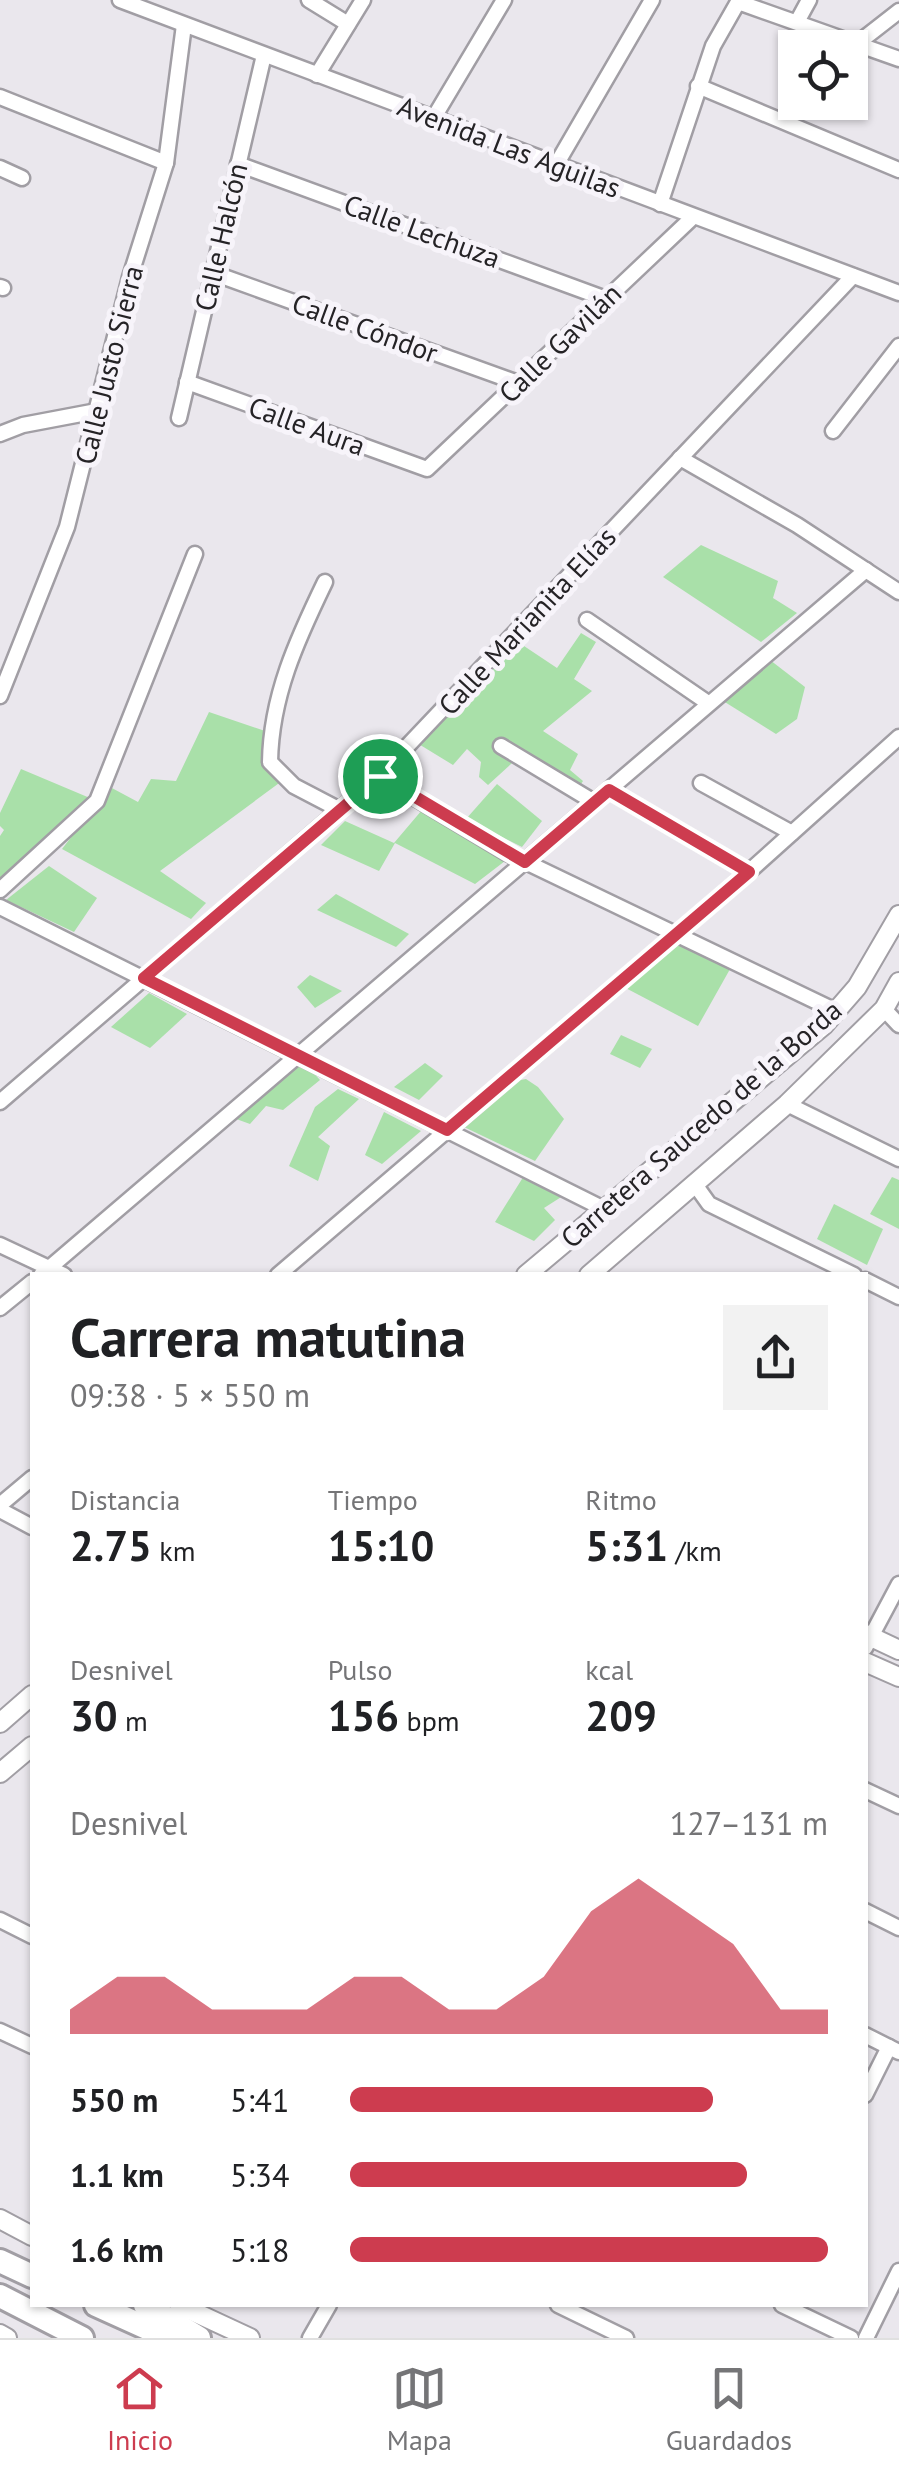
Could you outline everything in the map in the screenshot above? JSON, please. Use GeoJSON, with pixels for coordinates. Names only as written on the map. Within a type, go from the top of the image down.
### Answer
{"type":"FeatureCollection","features":[{"type":"Feature","properties":{"kind":"main road"},"geometry":{"type":"LineString","coordinates":[[0,2296],[82,2338]]}},
{"type":"Feature","properties":{"kind":"main road"},"geometry":{"type":"LineString","coordinates":[[100,2307],[169,2338]]}},
{"type":"Feature","properties":{"kind":"main road"},"geometry":{"type":"LineString","coordinates":[[147,2307],[199,2338]]}},
{"type":"Feature","properties":{"kind":"street","name":"Avenida Las Aguilas"},"geometry":{"type":"LineString","coordinates":[[120,0],[899,293]]}},
{"type":"Feature","properties":{"kind":"street"},"geometry":{"type":"LineString","coordinates":[[309,0],[348,24]]}},
{"type":"Feature","properties":{"kind":"street"},"geometry":{"type":"LineString","coordinates":[[317,75],[363,0]]}},
{"type":"Feature","properties":{"kind":"street"},"geometry":{"type":"LineString","coordinates":[[433,118],[504,0]]}},
{"type":"Feature","properties":{"kind":"street"},"geometry":{"type":"LineString","coordinates":[[556,165],[652,0]]}},
{"type":"Feature","properties":{"kind":"street"},"geometry":{"type":"LineString","coordinates":[[797,22],[809,0]]}},
{"type":"Feature","properties":{"kind":"street"},"geometry":{"type":"LineString","coordinates":[[660,204],[713,46],[738,2],[820,30]]}},
{"type":"Feature","properties":{"kind":"street"},"geometry":{"type":"LineString","coordinates":[[868,35],[899,12]]}},
{"type":"Feature","properties":{"kind":"street","name":"Calle Justo Sierra"},"geometry":{"type":"LineString","coordinates":[[0,696],[66,526],[130,278],[166,163],[184,25]]}},
{"type":"Feature","properties":{"kind":"street"},"geometry":{"type":"LineString","coordinates":[[868,47],[899,58]]}},
{"type":"Feature","properties":{"kind":"street","name":"Calle Halcón"},"geometry":{"type":"LineString","coordinates":[[179,418],[264,55]]}},
{"type":"Feature","properties":{"kind":"street"},"geometry":{"type":"LineString","coordinates":[[698,86],[899,170]]}},
{"type":"Feature","properties":{"kind":"street"},"geometry":{"type":"LineString","coordinates":[[0,98],[166,163]]}},
{"type":"Feature","properties":{"kind":"street","name":"Calle Lechuza"},"geometry":{"type":"LineString","coordinates":[[238,164],[606,299]]}},
{"type":"Feature","properties":{"kind":"street"},"geometry":{"type":"LineString","coordinates":[[0,168],[22,178]]}},
{"type":"Feature","properties":{"kind":"street","name":"Calle Gavilán"},"geometry":{"type":"LineString","coordinates":[[428,470],[693,217]]}},
{"type":"Feature","properties":{"kind":"street","name":"Calle Cóndor"},"geometry":{"type":"LineString","coordinates":[[213,272],[518,383]]}},
{"type":"Feature","properties":{"kind":"street","name":"Calle Marianita Elías"},"geometry":{"type":"LineString","coordinates":[[0,1102],[380,776],[853,276]]}},
{"type":"Feature","properties":{"kind":"street"},"geometry":{"type":"LineString","coordinates":[[833,431],[899,346]]}},
{"type":"Feature","properties":{"kind":"street","name":"Calle Aura"},"geometry":{"type":"LineString","coordinates":[[187,382],[428,470]]}},
{"type":"Feature","properties":{"kind":"street"},"geometry":{"type":"LineString","coordinates":[[0,434],[23,425],[97,411]]}},
{"type":"Feature","properties":{"kind":"street"},"geometry":{"type":"LineString","coordinates":[[680,458],[797,525],[899,592]]}},
{"type":"Feature","properties":{"kind":"street"},"geometry":{"type":"LineString","coordinates":[[0,890],[97,802],[195,554]]}},
{"type":"Feature","properties":{"kind":"street"},"geometry":{"type":"LineString","coordinates":[[52,1272],[866,570]]}},
{"type":"Feature","properties":{"kind":"street"},"geometry":{"type":"LineString","coordinates":[[325,582],[293,648],[271,733],[270,762],[294,786],[340,810]]}},
{"type":"Feature","properties":{"kind":"street"},"geometry":{"type":"LineString","coordinates":[[587,620],[708,703]]}},
{"type":"Feature","properties":{"kind":"street"},"geometry":{"type":"LineString","coordinates":[[281,1272],[749,872],[899,737]]}},
{"type":"Feature","properties":{"kind":"street"},"geometry":{"type":"LineString","coordinates":[[501,746],[594,802]]}},
{"type":"Feature","properties":{"kind":"street"},"geometry":{"type":"LineString","coordinates":[[380,776],[525,862],[836,1011]]}},
{"type":"Feature","properties":{"kind":"street"},"geometry":{"type":"LineString","coordinates":[[701,783],[792,833]]}},
{"type":"Feature","properties":{"kind":"street"},"geometry":{"type":"LineString","coordinates":[[609,790],[749,872]]}},
{"type":"Feature","properties":{"kind":"street"},"geometry":{"type":"LineString","coordinates":[[0,907],[604,1210]]}},
{"type":"Feature","properties":{"kind":"street","name":"Carretera Saucedo de la Borda"},"geometry":{"type":"LineString","coordinates":[[530,1272],[824,1025],[858,988],[899,915]]}},
{"type":"Feature","properties":{"kind":"street"},"geometry":{"type":"LineString","coordinates":[[592,1272],[788,1104],[884,1009],[899,982]]}},
{"type":"Feature","properties":{"kind":"street"},"geometry":{"type":"LineString","coordinates":[[884,1009],[899,1024]]}},
{"type":"Feature","properties":{"kind":"street"},"geometry":{"type":"LineString","coordinates":[[788,1104],[899,1159]]}},
{"type":"Feature","properties":{"kind":"street"},"geometry":{"type":"LineString","coordinates":[[694,1183],[709,1204],[848,1272]]}},
{"type":"Feature","properties":{"kind":"street"},"geometry":{"type":"LineString","coordinates":[[0,1244],[49,1272]]}},
{"type":"Feature","properties":{"kind":"street"},"geometry":{"type":"LineString","coordinates":[[868,1282],[899,1297]]}},
{"type":"Feature","properties":{"kind":"street"},"geometry":{"type":"LineString","coordinates":[[0,1308],[30,1284]]}},
{"type":"Feature","properties":{"kind":"street"},"geometry":{"type":"LineString","coordinates":[[30,1480],[0,1508],[30,1527]]}},
{"type":"Feature","properties":{"kind":"street"},"geometry":{"type":"LineString","coordinates":[[868,1637],[899,1584]]}},
{"type":"Feature","properties":{"kind":"street"},"geometry":{"type":"LineString","coordinates":[[868,1639],[899,1650]]}},
{"type":"Feature","properties":{"kind":"street"},"geometry":{"type":"LineString","coordinates":[[868,1663],[899,1677]]}},
{"type":"Feature","properties":{"kind":"street"},"geometry":{"type":"LineString","coordinates":[[0,1722],[30,1697]]}},
{"type":"Feature","properties":{"kind":"street"},"geometry":{"type":"LineString","coordinates":[[0,1773],[30,1748]]}},
{"type":"Feature","properties":{"kind":"street"},"geometry":{"type":"LineString","coordinates":[[868,1791],[899,1806]]}},
{"type":"Feature","properties":{"kind":"street"},"geometry":{"type":"LineString","coordinates":[[868,1912],[899,1928]]}},
{"type":"Feature","properties":{"kind":"street"},"geometry":{"type":"LineString","coordinates":[[0,1920],[30,1935]]}},
{"type":"Feature","properties":{"kind":"street"},"geometry":{"type":"LineString","coordinates":[[0,2031],[30,2045]]}},
{"type":"Feature","properties":{"kind":"street"},"geometry":{"type":"LineString","coordinates":[[868,2037],[894,2050],[868,2090]]}},
{"type":"Feature","properties":{"kind":"street"},"geometry":{"type":"LineString","coordinates":[[0,2220],[30,2235]]}},
{"type":"Feature","properties":{"kind":"street"},"geometry":{"type":"LineString","coordinates":[[866,2338],[899,2271]]}},
{"type":"Feature","properties":{"kind":"street"},"geometry":{"type":"LineString","coordinates":[[182,2307],[250,2338]]}},
{"type":"Feature","properties":{"kind":"street"},"geometry":{"type":"LineString","coordinates":[[310,2338],[328,2307]]}},
{"type":"Feature","properties":{"kind":"street"},"geometry":{"type":"LineString","coordinates":[[562,2307],[626,2338]]}},
{"type":"Feature","properties":{"kind":"street"},"geometry":{"type":"LineString","coordinates":[[786,2307],[851,2338]]}},
{"type":"Feature","properties":{"kind":"street"},"geometry":{"type":"LineString","coordinates":[[0,2334],[7,2338]]}},
{"type":"Feature","properties":{"kind":"green space"},"geometry":{"type":"Polygon","coordinates":[[[701,545],[778,581],[773,598],[797,613],[761,642],[663,577],[701,545]]]}},
{"type":"Feature","properties":{"kind":"green space"},"geometry":{"type":"Polygon","coordinates":[[[581,633],[596,642],[574,679],[592,691],[543,731],[578,754],[570,770],[583,781],[579,787],[523,753],[488,785],[479,777],[481,762],[467,749],[453,765],[417,743],[476,688],[513,646],[521,644],[557,668],[581,633]]]}},
{"type":"Feature","properties":{"kind":"green space"},"geometry":{"type":"Polygon","coordinates":[[[770,660],[805,687],[797,719],[776,734],[720,699],[770,660]]]}},
{"type":"Feature","properties":{"kind":"green space"},"geometry":{"type":"Polygon","coordinates":[[[209,712],[271,733],[267,767],[286,778],[160,871],[206,903],[191,919],[62,849],[110,787],[138,802],[151,779],[176,781],[209,712]]]}},
{"type":"Feature","properties":{"kind":"green space"},"geometry":{"type":"Polygon","coordinates":[[[21,769],[97,801],[0,890],[0,836],[4,830],[0,813],[21,769]]]}},
{"type":"Feature","properties":{"kind":"green space"},"geometry":{"type":"Polygon","coordinates":[[[497,784],[542,821],[522,847],[466,819],[497,784]]]}},
{"type":"Feature","properties":{"kind":"green space"},"geometry":{"type":"Polygon","coordinates":[[[422,810],[505,861],[475,884],[395,843],[379,871],[321,845],[345,821],[394,843],[422,810]]]}},
{"type":"Feature","properties":{"kind":"green space"},"geometry":{"type":"Polygon","coordinates":[[[49,866],[97,898],[74,932],[6,900],[49,866]]]}},
{"type":"Feature","properties":{"kind":"green space"},"geometry":{"type":"Polygon","coordinates":[[[336,894],[409,934],[396,947],[317,910],[336,894]]]}},
{"type":"Feature","properties":{"kind":"green space"},"geometry":{"type":"Polygon","coordinates":[[[677,934],[734,962],[698,1026],[618,984],[677,934]]]}},
{"type":"Feature","properties":{"kind":"green space"},"geometry":{"type":"Polygon","coordinates":[[[310,975],[342,991],[315,1008],[297,987],[310,975]]]}},
{"type":"Feature","properties":{"kind":"green space"},"geometry":{"type":"Polygon","coordinates":[[[149,993],[187,1014],[150,1048],[111,1027],[149,993]]]}},
{"type":"Feature","properties":{"kind":"green space"},"geometry":{"type":"Polygon","coordinates":[[[621,1035],[652,1049],[640,1068],[610,1054],[621,1035]]]}},
{"type":"Feature","properties":{"kind":"green space"},"geometry":{"type":"Polygon","coordinates":[[[298,1056],[320,1080],[283,1110],[266,1106],[250,1124],[228,1116],[298,1056]]]}},
{"type":"Feature","properties":{"kind":"green space"},"geometry":{"type":"Polygon","coordinates":[[[425,1063],[443,1076],[419,1100],[394,1087],[425,1063]]]}},
{"type":"Feature","properties":{"kind":"green space"},"geometry":{"type":"Polygon","coordinates":[[[526,1079],[538,1087],[564,1119],[535,1161],[464,1127],[515,1081],[526,1079]]]}},
{"type":"Feature","properties":{"kind":"green space"},"geometry":{"type":"Polygon","coordinates":[[[338,1089],[359,1099],[318,1137],[330,1146],[318,1181],[289,1166],[315,1107],[338,1089]]]}},
{"type":"Feature","properties":{"kind":"green space"},"geometry":{"type":"Polygon","coordinates":[[[384,1112],[421,1131],[382,1164],[365,1155],[384,1112]]]}},
{"type":"Feature","properties":{"kind":"green space"},"geometry":{"type":"Polygon","coordinates":[[[527,1171],[569,1192],[544,1208],[555,1220],[534,1241],[495,1222],[527,1171]]]}},
{"type":"Feature","properties":{"kind":"green space"},"geometry":{"type":"Polygon","coordinates":[[[892,1177],[899,1180],[899,1229],[870,1214],[892,1177]]]}},
{"type":"Feature","properties":{"kind":"green space"},"geometry":{"type":"Polygon","coordinates":[[[834,1204],[883,1229],[867,1265],[817,1239],[834,1204]]]}},
{"type":"Feature","properties":{"kind":"route"},"geometry":{"type":"LineString","coordinates":[[380,776],[525,862],[609,790],[749,872],[447,1130],[144,978],[380,776]]}}]}
